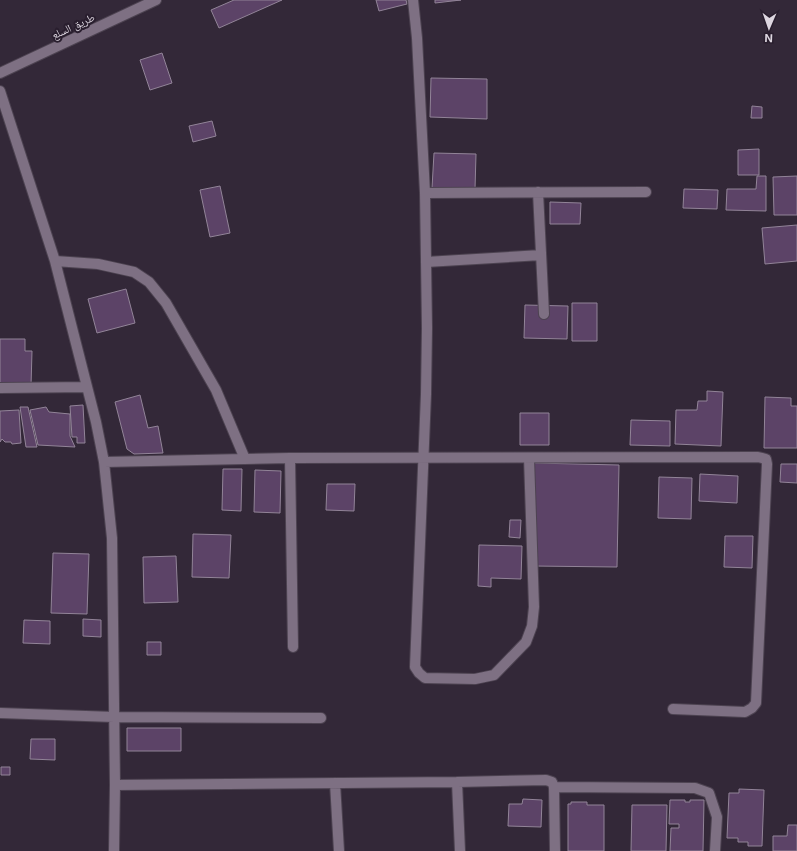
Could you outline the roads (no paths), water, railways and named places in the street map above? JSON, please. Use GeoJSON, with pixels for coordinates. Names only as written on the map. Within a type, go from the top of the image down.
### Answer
{"type":"FeatureCollection","features":[{"type":"Feature","properties":{"kind":"street","name":"طريق السلع"},"geometry":{"type":"LineString","coordinates":[[0,73],[156,0]]}},
{"type":"Feature","properties":{"kind":"street"},"geometry":{"type":"LineString","coordinates":[[413,0],[417,38],[426,262],[426,394],[415,667],[425,678],[475,679],[494,675],[526,642],[532,626],[534,607],[529,458]]}},
{"type":"Feature","properties":{"kind":"street"},"geometry":{"type":"LineString","coordinates":[[0,91],[55,262],[96,422],[104,462],[112,538],[115,785],[114,851]]}},
{"type":"Feature","properties":{"kind":"street"},"geometry":{"type":"LineString","coordinates":[[538,192],[544,314]]}},
{"type":"Feature","properties":{"kind":"street"},"geometry":{"type":"LineString","coordinates":[[424,193],[646,192]]}},
{"type":"Feature","properties":{"kind":"street"},"geometry":{"type":"LineString","coordinates":[[426,262],[541,255]]}},
{"type":"Feature","properties":{"kind":"street"},"geometry":{"type":"LineString","coordinates":[[55,262],[98,264],[134,272],[149,282],[166,303],[216,390],[245,459]]}},
{"type":"Feature","properties":{"kind":"street"},"geometry":{"type":"LineString","coordinates":[[0,388],[87,387]]}},
{"type":"Feature","properties":{"kind":"street"},"geometry":{"type":"LineString","coordinates":[[104,462],[290,458],[758,457],[766,460],[756,703],[752,708],[745,712],[673,709]]}},
{"type":"Feature","properties":{"kind":"street"},"geometry":{"type":"LineString","coordinates":[[290,458],[293,647]]}},
{"type":"Feature","properties":{"kind":"street"},"geometry":{"type":"LineString","coordinates":[[0,713],[114,717],[321,718]]}},
{"type":"Feature","properties":{"kind":"street"},"geometry":{"type":"LineString","coordinates":[[115,785],[546,780],[552,782],[554,787],[555,851]]}},
{"type":"Feature","properties":{"kind":"street"},"geometry":{"type":"LineString","coordinates":[[457,782],[460,851]]}},
{"type":"Feature","properties":{"kind":"street"},"geometry":{"type":"LineString","coordinates":[[335,783],[339,851]]}},
{"type":"Feature","properties":{"kind":"street"},"geometry":{"type":"LineString","coordinates":[[554,787],[695,788],[709,794],[717,817],[715,851]]}}]}
